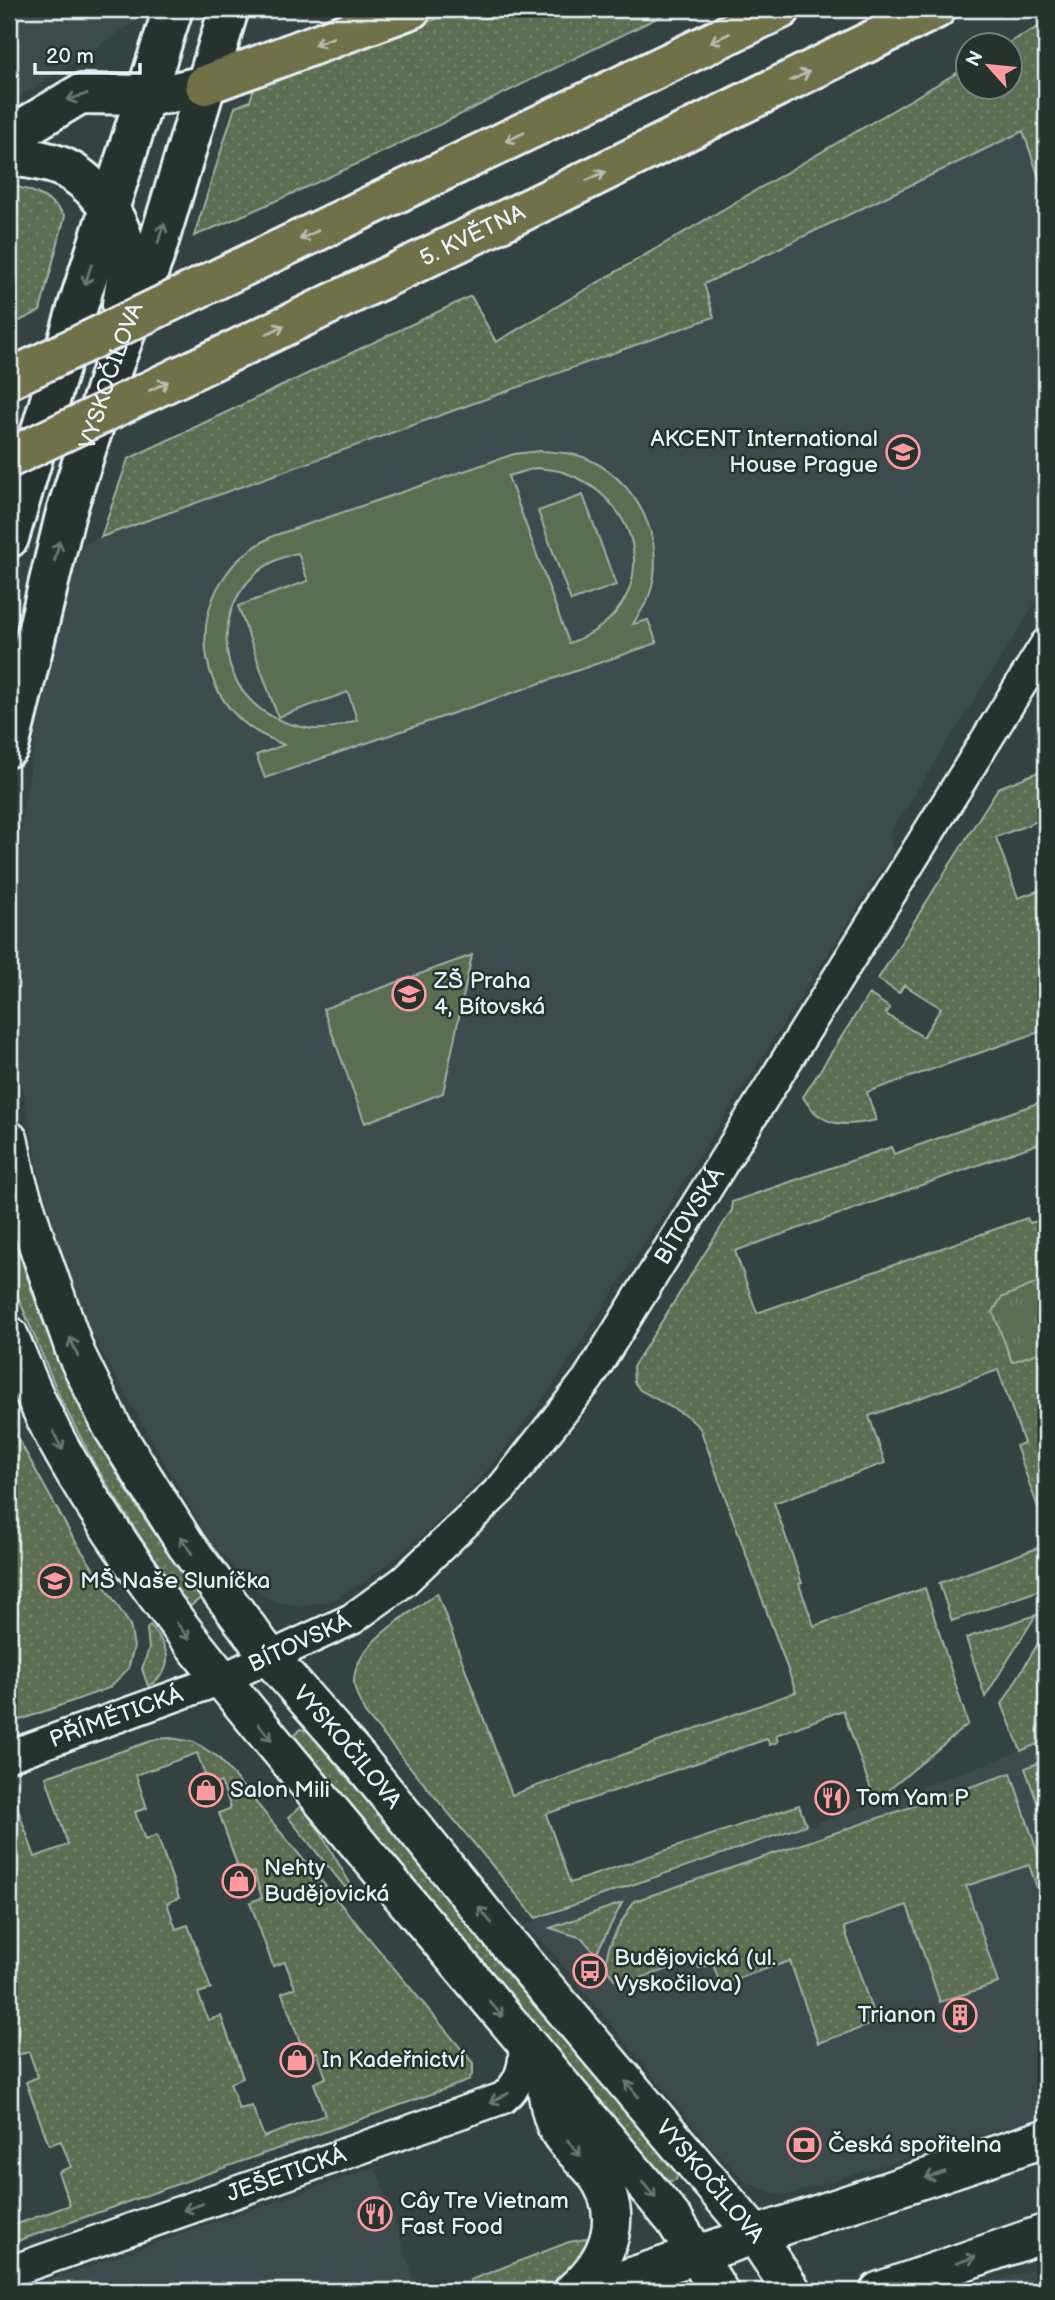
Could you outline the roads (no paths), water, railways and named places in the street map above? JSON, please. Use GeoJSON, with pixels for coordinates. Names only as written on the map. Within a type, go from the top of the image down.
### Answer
{"type":"FeatureCollection","features":[{"type":"Feature","properties":{"kind":"highway"},"geometry":{"type":"LineString","coordinates":[[205,85],[411,9]]}},
{"type":"Feature","properties":{"kind":"highway"},"geometry":{"type":"LineString","coordinates":[[9,379],[781,9]]}},
{"type":"Feature","properties":{"kind":"highway","name":"5. KVĚTNA"},"geometry":{"type":"LineString","coordinates":[[9,458],[936,9]]}},
{"type":"Feature","properties":{"kind":"main road"},"geometry":{"type":"LineString","coordinates":[[9,538],[108,210],[173,9]]}},
{"type":"Feature","properties":{"kind":"main road","name":"VYSKOČILOVA"},"geometry":{"type":"LineString","coordinates":[[9,747],[65,516],[113,366],[155,254],[229,9]]}},
{"type":"Feature","properties":{"kind":"main road"},"geometry":{"type":"LineString","coordinates":[[9,136],[80,94],[166,94],[205,85]]}},
{"type":"Feature","properties":{"kind":"main road"},"geometry":{"type":"LineString","coordinates":[[9,156],[34,160],[72,172],[96,194],[120,234],[127,260],[113,366]]}},
{"type":"Feature","properties":{"kind":"street","name":"BÍTOVSKÁ"},"geometry":{"type":"LineString","coordinates":[[222,1679],[271,1659],[352,1619],[403,1582],[503,1487],[587,1379],[1046,644]]}},
{"type":"Feature","properties":{"kind":"street","name":"VYSKOČILOVA"},"geometry":{"type":"LineString","coordinates":[[9,1140],[17,1181],[76,1354],[112,1427],[186,1545],[271,1659],[357,1757],[506,1941],[755,2235],[792,2291]]}},
{"type":"Feature","properties":{"kind":"street"},"geometry":{"type":"LineString","coordinates":[[9,1335],[65,1456],[135,1567],[222,1679],[675,2221],[719,2291]]}},
{"type":"Feature","properties":{"kind":"street","name":"PŘÍMĚTICKÁ"},"geometry":{"type":"LineString","coordinates":[[9,1756],[222,1679]]}},
{"type":"Feature","properties":{"kind":"street"},"geometry":{"type":"LineString","coordinates":[[532,2052],[556,2127],[605,2186],[612,2207],[611,2228],[604,2252],[587,2278],[573,2291]]}},
{"type":"Feature","properties":{"kind":"street","name":"JEŠETICKÁ"},"geometry":{"type":"LineString","coordinates":[[9,2272],[503,2098],[519,2081],[526,2056],[532,2052]]}},
{"type":"Feature","properties":{"kind":"street"},"geometry":{"type":"LineString","coordinates":[[588,2291],[1046,2138]]}},
{"type":"Feature","properties":{"kind":"street"},"geometry":{"type":"LineString","coordinates":[[878,2291],[1046,2233]]}},
{"type":"Feature","properties":{"kind":"place","name":"AKCENT International House Prague"},"geometry":{"type":"Point","coordinates":[903,452]}},
{"type":"Feature","properties":{"kind":"place","name":"ZŠ Praha 4, Bítovská"},"geometry":{"type":"Point","coordinates":[409,994]}},
{"type":"Feature","properties":{"kind":"place","name":"MŠ Naše Sluníčka"},"geometry":{"type":"Point","coordinates":[55,1581]}},
{"type":"Feature","properties":{"kind":"place","name":"Salon Mili"},"geometry":{"type":"Point","coordinates":[206,1790]}},
{"type":"Feature","properties":{"kind":"place","name":"Tom Yam P"},"geometry":{"type":"Point","coordinates":[832,1798]}},
{"type":"Feature","properties":{"kind":"place","name":"Nehty Budějovická"},"geometry":{"type":"Point","coordinates":[239,1881]}},
{"type":"Feature","properties":{"kind":"place","name":"Budějovická (ul. Vyskočilova)"},"geometry":{"type":"Point","coordinates":[590,1971]}},
{"type":"Feature","properties":{"kind":"place","name":"Trianon"},"geometry":{"type":"Point","coordinates":[960,2015]}},
{"type":"Feature","properties":{"kind":"place","name":"In Kadeřnictví"},"geometry":{"type":"Point","coordinates":[297,2060]}},
{"type":"Feature","properties":{"kind":"place","name":"Česká spořitelna"},"geometry":{"type":"Point","coordinates":[804,2145]}},
{"type":"Feature","properties":{"kind":"place","name":"Cây Tre Vietnam Fast Food"},"geometry":{"type":"Point","coordinates":[375,2214]}}]}
